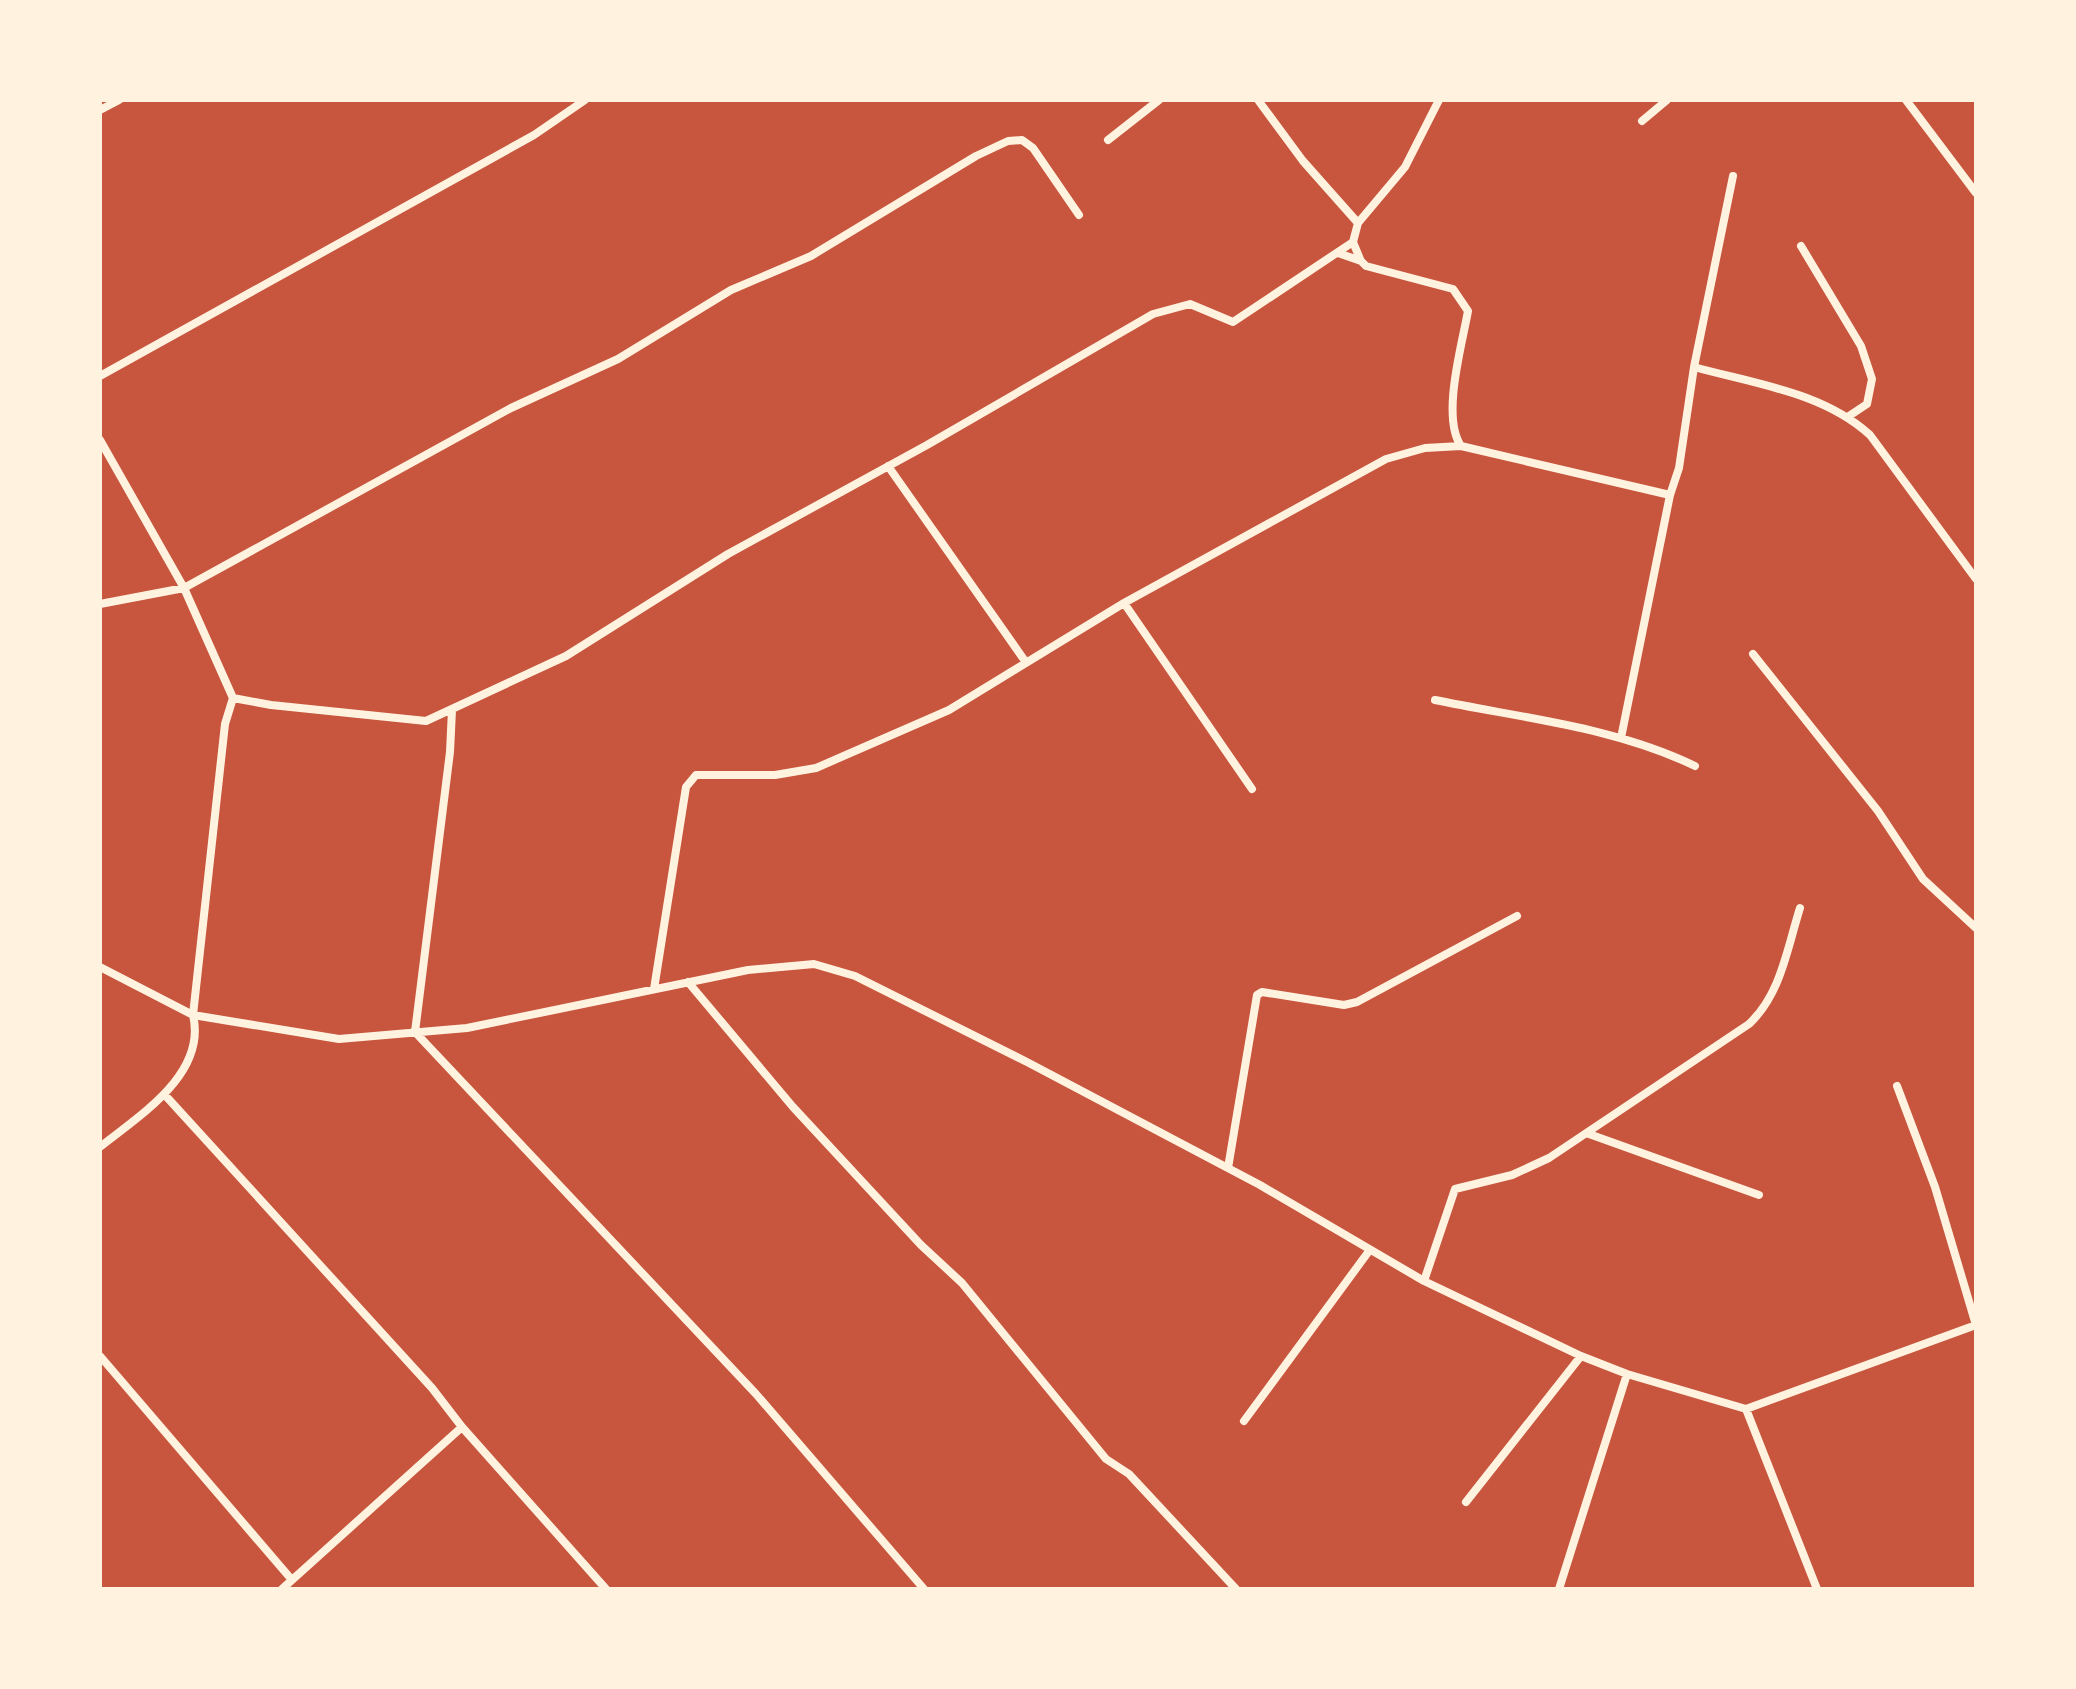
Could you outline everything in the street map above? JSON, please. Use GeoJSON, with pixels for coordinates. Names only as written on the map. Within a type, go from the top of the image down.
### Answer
{"type":"FeatureCollection","features":[{"type":"Feature","properties":{"kind":"street"},"geometry":{"type":"LineString","coordinates":[[100,110],[119,100]]}},
{"type":"Feature","properties":{"kind":"street"},"geometry":{"type":"LineString","coordinates":[[100,376],[534,135],[585,100]]}},
{"type":"Feature","properties":{"kind":"street"},"geometry":{"type":"LineString","coordinates":[[1108,140],[1159,100]]}},
{"type":"Feature","properties":{"kind":"street"},"geometry":{"type":"LineString","coordinates":[[1258,100],[1303,161],[1358,223]]}},
{"type":"Feature","properties":{"kind":"street"},"geometry":{"type":"LineString","coordinates":[[1439,100],[1405,167],[1358,223],[1353,242],[1366,266],[1453,289],[1462,299],[1468,311],[1453,407],[1454,436],[1461,446]]}},
{"type":"Feature","properties":{"kind":"street"},"geometry":{"type":"LineString","coordinates":[[1642,121],[1667,100]]}},
{"type":"Feature","properties":{"kind":"street"},"geometry":{"type":"LineString","coordinates":[[1906,100],[1976,193]]}},
{"type":"Feature","properties":{"kind":"street"},"geometry":{"type":"LineString","coordinates":[[100,604],[184,588],[511,408],[618,359],[731,290],[811,256],[976,156],[1008,141],[1022,140],[1033,148],[1079,215]]}},
{"type":"Feature","properties":{"kind":"street"},"geometry":{"type":"LineString","coordinates":[[1621,738],[1670,495],[1679,468],[1694,367],[1733,176]]}},
{"type":"Feature","properties":{"kind":"street"},"geometry":{"type":"LineString","coordinates":[[233,698],[426,721],[566,656],[728,554],[1153,314],[1190,304],[1233,322],[1353,242]]}},
{"type":"Feature","properties":{"kind":"street"},"geometry":{"type":"LineString","coordinates":[[1801,246],[1861,346],[1872,379],[1867,404],[1849,416]]}},
{"type":"Feature","properties":{"kind":"street"},"geometry":{"type":"LineString","coordinates":[[1338,253],[1361,261]]}},
{"type":"Feature","properties":{"kind":"street"},"geometry":{"type":"LineString","coordinates":[[1694,367],[1826,403],[1849,416],[1870,435],[1976,579]]}},
{"type":"Feature","properties":{"kind":"street"},"geometry":{"type":"LineString","coordinates":[[100,440],[184,588],[233,698],[225,724],[193,1015],[196,1046],[190,1060],[164,1094],[100,1147]]}},
{"type":"Feature","properties":{"kind":"street"},"geometry":{"type":"LineString","coordinates":[[654,989],[689,780],[696,775],[775,775],[816,768],[949,710],[1124,603],[1386,459],[1425,448],[1461,446],[1670,495]]}},
{"type":"Feature","properties":{"kind":"street"},"geometry":{"type":"LineString","coordinates":[[888,466],[1025,661]]}},
{"type":"Feature","properties":{"kind":"street"},"geometry":{"type":"LineString","coordinates":[[1124,603],[1252,789]]}},
{"type":"Feature","properties":{"kind":"street"},"geometry":{"type":"LineString","coordinates":[[1753,654],[1878,811],[1923,879],[1976,928]]}},
{"type":"Feature","properties":{"kind":"street"},"geometry":{"type":"LineString","coordinates":[[1435,700],[1621,738],[1662,750],[1695,766]]}},
{"type":"Feature","properties":{"kind":"street"},"geometry":{"type":"LineString","coordinates":[[415,1032],[450,752],[452,710]]}},
{"type":"Feature","properties":{"kind":"street"},"geometry":{"type":"LineString","coordinates":[[1424,1281],[1455,1189],[1512,1175],[1549,1158],[1749,1024],[1766,1008],[1774,994],[1800,908]]}},
{"type":"Feature","properties":{"kind":"street"},"geometry":{"type":"LineString","coordinates":[[1228,1168],[1257,995],[1262,992],[1344,1005],[1357,1002],[1517,916]]}},
{"type":"Feature","properties":{"kind":"street"},"geometry":{"type":"LineString","coordinates":[[100,967],[193,1015],[339,1039],[467,1028],[748,970],[814,964],[855,976],[1228,1168],[1424,1281],[1581,1356],[1627,1374],[1746,1409],[1976,1325],[1935,1187],[1897,1086]]}},
{"type":"Feature","properties":{"kind":"street"},"geometry":{"type":"LineString","coordinates":[[688,982],[793,1107],[921,1245],[962,1283],[1106,1459],[1129,1474],[1236,1589]]}},
{"type":"Feature","properties":{"kind":"street"},"geometry":{"type":"LineString","coordinates":[[415,1032],[756,1394],[924,1589]]}},
{"type":"Feature","properties":{"kind":"street"},"geometry":{"type":"LineString","coordinates":[[164,1094],[432,1388],[462,1427],[606,1589]]}},
{"type":"Feature","properties":{"kind":"street"},"geometry":{"type":"LineString","coordinates":[[1589,1134],[1759,1195]]}},
{"type":"Feature","properties":{"kind":"street"},"geometry":{"type":"LineString","coordinates":[[1244,1421],[1369,1251]]}},
{"type":"Feature","properties":{"kind":"street"},"geometry":{"type":"LineString","coordinates":[[100,1356],[292,1580]]}},
{"type":"Feature","properties":{"kind":"street"},"geometry":{"type":"LineString","coordinates":[[1466,1502],[1581,1356]]}},
{"type":"Feature","properties":{"kind":"street"},"geometry":{"type":"LineString","coordinates":[[1559,1589],[1627,1374]]}},
{"type":"Feature","properties":{"kind":"street"},"geometry":{"type":"LineString","coordinates":[[1746,1409],[1817,1589]]}},
{"type":"Feature","properties":{"kind":"street"},"geometry":{"type":"LineString","coordinates":[[282,1589],[462,1427]]}}]}
